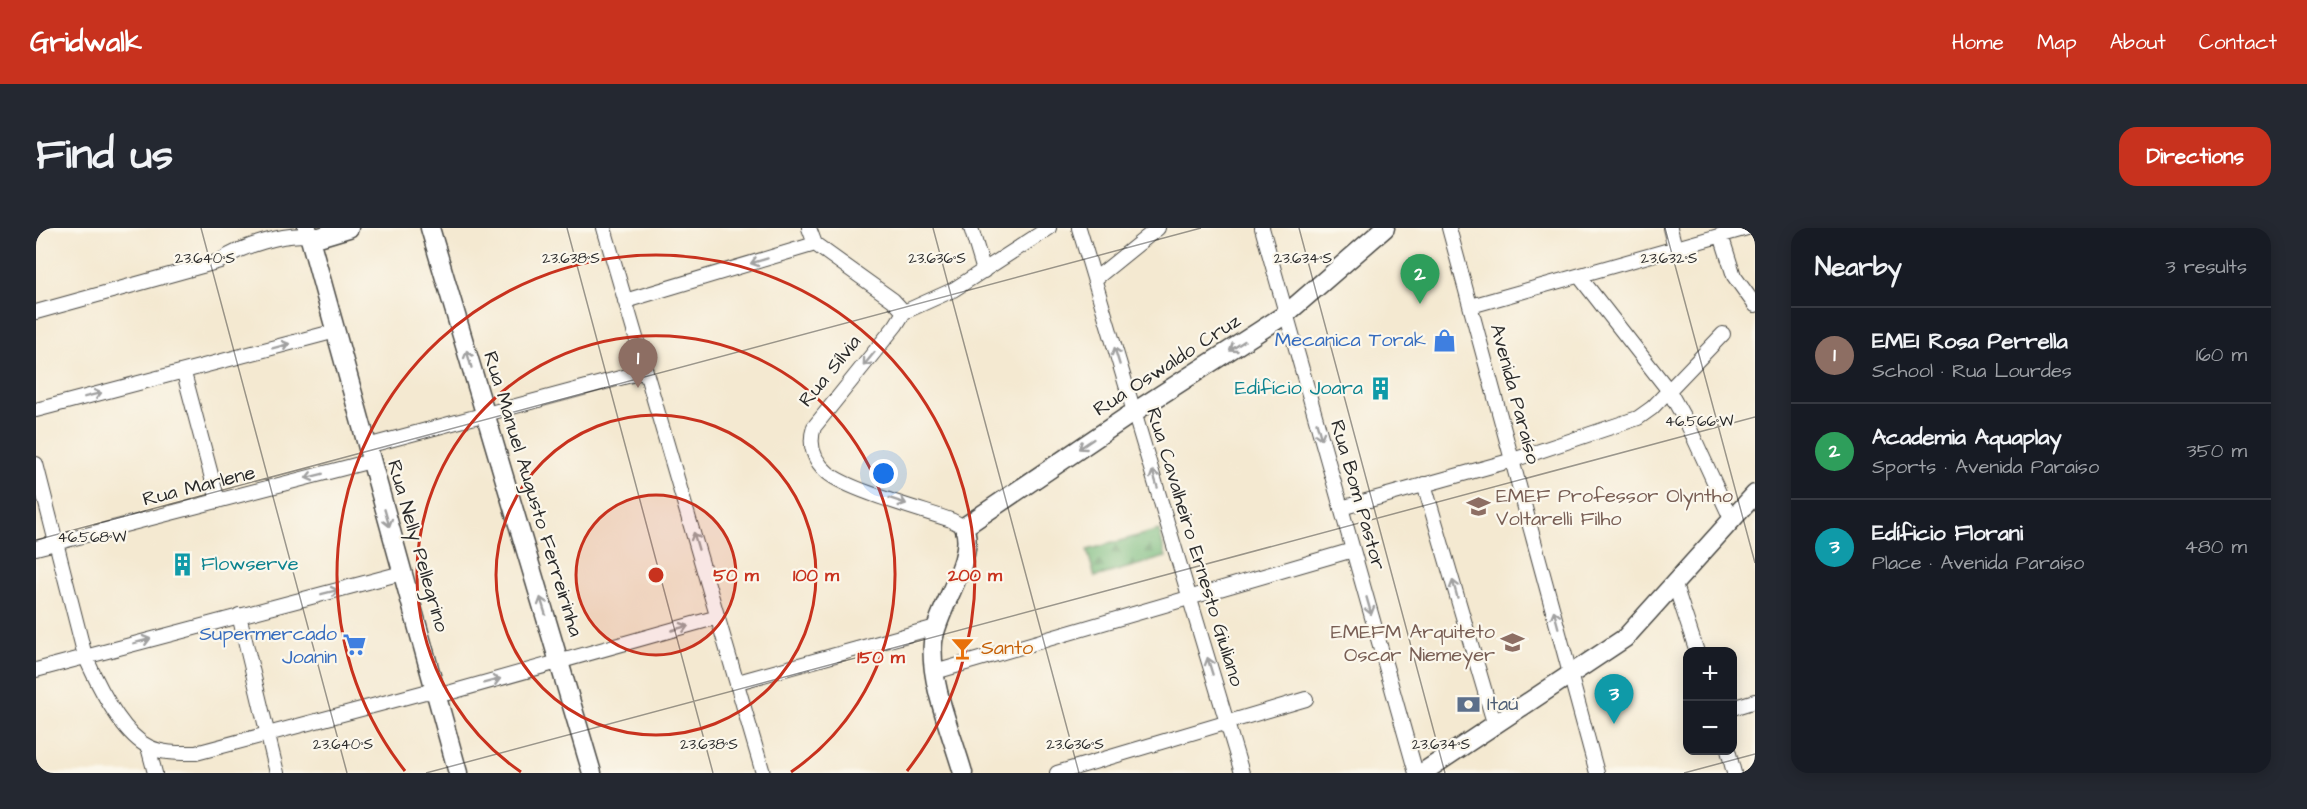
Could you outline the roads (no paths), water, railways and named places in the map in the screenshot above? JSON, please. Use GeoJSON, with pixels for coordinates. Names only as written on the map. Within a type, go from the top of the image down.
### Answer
{"type":"FeatureCollection","features":[{"type":"Feature","properties":{"kind":"main road"},"geometry":{"type":"LineString","coordinates":[[308,232],[320,237],[349,228]]}},
{"type":"Feature","properties":{"kind":"main road","name":"Rua Manuel Augusto Ferreirinha"},"geometry":{"type":"LineString","coordinates":[[430,228],[592,773]]}},
{"type":"Feature","properties":{"kind":"main road","name":"Rua Oswaldo Cruz"},"geometry":{"type":"LineString","coordinates":[[964,527],[1286,314],[1385,228]]}},
{"type":"Feature","properties":{"kind":"main road","name":"Rua Nelly Pellegrino"},"geometry":{"type":"LineString","coordinates":[[308,232],[458,773]]}},
{"type":"Feature","properties":{"kind":"main road"},"geometry":{"type":"LineString","coordinates":[[1422,773],[1625,638],[1755,494]]}},
{"type":"Feature","properties":{"kind":"main road"},"geometry":{"type":"LineString","coordinates":[[963,773],[935,672],[933,642],[936,627],[968,543],[964,527]]}},
{"type":"Feature","properties":{"kind":"street"},"geometry":{"type":"LineString","coordinates":[[604,228],[763,773]]}},
{"type":"Feature","properties":{"kind":"street"},"geometry":{"type":"LineString","coordinates":[[809,228],[815,244],[893,300],[904,312],[933,301],[1049,228]]}},
{"type":"Feature","properties":{"kind":"street"},"geometry":{"type":"LineString","coordinates":[[971,228],[984,271]]}},
{"type":"Feature","properties":{"kind":"street","name":"Rua Cavalheiro Ernesto Giuliano"},"geometry":{"type":"LineString","coordinates":[[1080,228],[1242,773]]}},
{"type":"Feature","properties":{"kind":"street"},"geometry":{"type":"LineString","coordinates":[[1095,279],[1158,228]]}},
{"type":"Feature","properties":{"kind":"street","name":"Rua Bom Pastor"},"geometry":{"type":"LineString","coordinates":[[1262,228],[1416,773]]}},
{"type":"Feature","properties":{"kind":"street","name":"Avenida Paraíso"},"geometry":{"type":"LineString","coordinates":[[1449,228],[1597,773]]}},
{"type":"Feature","properties":{"kind":"street"},"geometry":{"type":"LineString","coordinates":[[1670,228],[1676,248]]}},
{"type":"Feature","properties":{"kind":"street"},"geometry":{"type":"LineString","coordinates":[[1471,306],[1747,228]]}},
{"type":"Feature","properties":{"kind":"street"},"geometry":{"type":"LineString","coordinates":[[36,312],[220,261],[233,252],[308,232]]}},
{"type":"Feature","properties":{"kind":"street"},"geometry":{"type":"LineString","coordinates":[[1721,235],[1734,276],[1755,305]]}},
{"type":"Feature","properties":{"kind":"street"},"geometry":{"type":"LineString","coordinates":[[626,301],[815,244]]}},
{"type":"Feature","properties":{"kind":"street"},"geometry":{"type":"LineString","coordinates":[[1579,276],[1669,391],[1688,425],[1732,521]]}},
{"type":"Feature","properties":{"kind":"street","name":"Rua Sílvia"},"geometry":{"type":"LineString","coordinates":[[904,312],[814,428],[811,446],[821,467],[839,480],[964,527]]}},
{"type":"Feature","properties":{"kind":"street"},"geometry":{"type":"LineString","coordinates":[[36,410],[336,331]]}},
{"type":"Feature","properties":{"kind":"street"},"geometry":{"type":"LineString","coordinates":[[1341,508],[1513,460],[1638,418],[1669,391],[1723,334]]}},
{"type":"Feature","properties":{"kind":"street","name":"Rua Marlene"},"geometry":{"type":"LineString","coordinates":[[36,548],[218,501],[486,415],[646,371]]}},
{"type":"Feature","properties":{"kind":"street"},"geometry":{"type":"LineString","coordinates":[[184,372],[218,501]]}},
{"type":"Feature","properties":{"kind":"street"},"geometry":{"type":"LineString","coordinates":[[36,464],[85,656],[127,728],[148,747],[168,752],[196,753],[424,692],[448,693],[718,617]]}},
{"type":"Feature","properties":{"kind":"street"},"geometry":{"type":"LineString","coordinates":[[1424,484],[1495,726]]}},
{"type":"Feature","properties":{"kind":"street"},"geometry":{"type":"LineString","coordinates":[[935,672],[1353,550]]}},
{"type":"Feature","properties":{"kind":"street"},"geometry":{"type":"LineString","coordinates":[[36,670],[402,573]]}},
{"type":"Feature","properties":{"kind":"street"},"geometry":{"type":"LineString","coordinates":[[1675,585],[1695,647]]}},
{"type":"Feature","properties":{"kind":"street"},"geometry":{"type":"LineString","coordinates":[[239,615],[277,773]]}},
{"type":"Feature","properties":{"kind":"street"},"geometry":{"type":"LineString","coordinates":[[738,682],[936,627]]}},
{"type":"Feature","properties":{"kind":"street","name":"Avenida Paraíso"},"geometry":{"type":"LineString","coordinates":[[1572,675],[1581,685],[1607,773]]}},
{"type":"Feature","properties":{"kind":"street"},"geometry":{"type":"LineString","coordinates":[[1057,773],[1306,699]]}},
{"type":"Feature","properties":{"kind":"street"},"geometry":{"type":"LineString","coordinates":[[1737,706],[1755,701]]}},
{"type":"Feature","properties":{"kind":"street"},"geometry":{"type":"LineString","coordinates":[[148,747],[155,773]]}},
{"type":"Feature","properties":{"kind":"street"},"geometry":{"type":"LineString","coordinates":[[1729,755],[1734,773]]}},
{"type":"Feature","properties":{"kind":"place","name":"Academia Aquaplay"},"geometry":{"type":"Point","coordinates":[1420,304]}},
{"type":"Feature","properties":{"kind":"place","name":"Mecanica Torak"},"geometry":{"type":"Point","coordinates":[1444,340]}},
{"type":"Feature","properties":{"kind":"place","name":"EMEI Rosa Perrella"},"geometry":{"type":"Point","coordinates":[638,388]}},
{"type":"Feature","properties":{"kind":"place","name":"Edifício Joara"},"geometry":{"type":"Point","coordinates":[1381,388]}},
{"type":"Feature","properties":{"kind":"place","name":"EMEF Professor Olyntho Voltarelli Filho"},"geometry":{"type":"Point","coordinates":[1478,507]}},
{"type":"Feature","properties":{"kind":"place","name":"Flowserve"},"geometry":{"type":"Point","coordinates":[183,564]}},
{"type":"Feature","properties":{"kind":"place","name":"EMEFM Arquiteto Oscar Niemeyer"},"geometry":{"type":"Point","coordinates":[1513,643]}},
{"type":"Feature","properties":{"kind":"place","name":"Supermercado Joanin"},"geometry":{"type":"Point","coordinates":[355,645]}},
{"type":"Feature","properties":{"kind":"place","name":"Santo"},"geometry":{"type":"Point","coordinates":[963,648]}},
{"type":"Feature","properties":{"kind":"place","name":"Itaú"},"geometry":{"type":"Point","coordinates":[1469,704]}},
{"type":"Feature","properties":{"kind":"place","name":"Edíficio Florani"},"geometry":{"type":"Point","coordinates":[1614,724]}}]}
